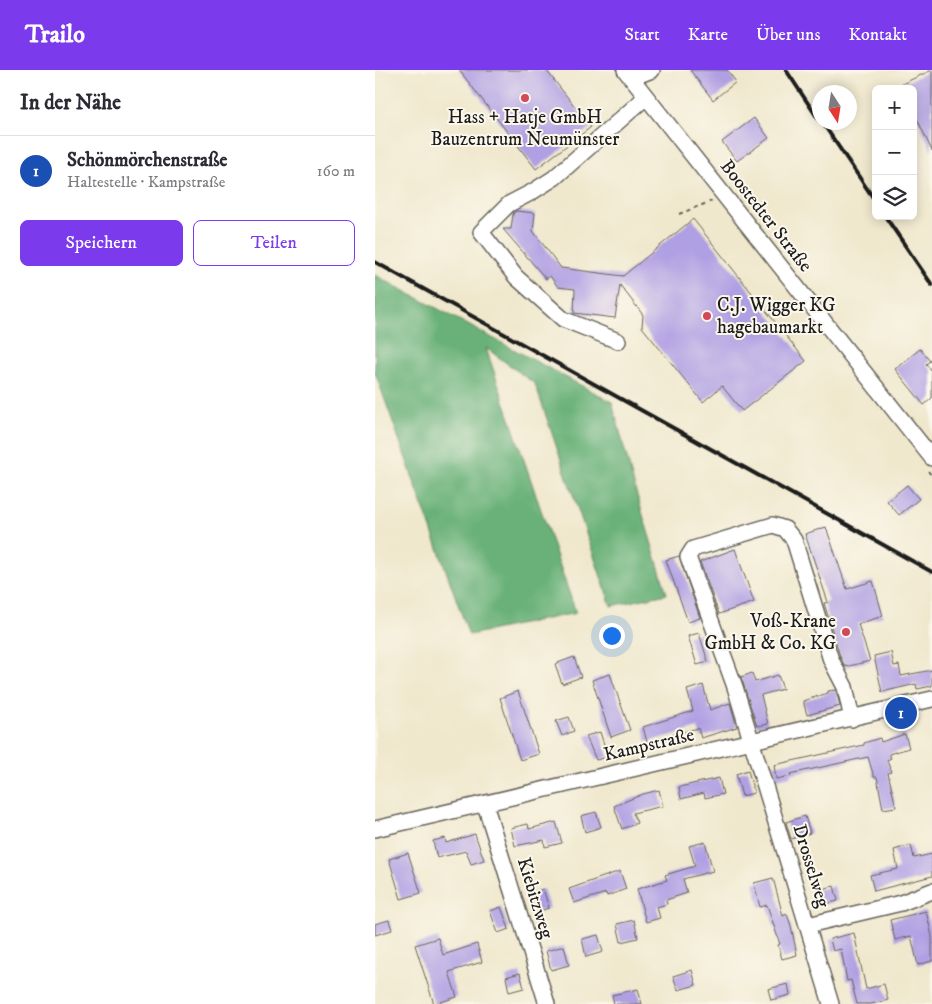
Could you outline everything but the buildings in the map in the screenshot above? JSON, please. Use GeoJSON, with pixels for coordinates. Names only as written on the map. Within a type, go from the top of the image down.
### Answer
{"type":"FeatureCollection","features":[{"type":"Feature","properties":{"kind":"street"},"geometry":{"type":"LineString","coordinates":[[628,74],[653,70]]}},
{"type":"Feature","properties":{"kind":"street","name":"Boostedter Straße"},"geometry":{"type":"LineString","coordinates":[[628,74],[931,456]]}},
{"type":"Feature","properties":{"kind":"street"},"geometry":{"type":"LineString","coordinates":[[618,341],[563,319],[516,278],[481,232],[509,204],[553,178],[646,97]]}},
{"type":"Feature","properties":{"kind":"street","name":"Drosselweg"},"geometry":{"type":"LineString","coordinates":[[831,1004],[735,686],[688,557],[693,549],[773,525],[785,529],[794,540],[831,660],[845,687],[852,719]]}},
{"type":"Feature","properties":{"kind":"street","name":"Kampstraße"},"geometry":{"type":"LineString","coordinates":[[375,829],[932,699]]}},
{"type":"Feature","properties":{"kind":"street","name":"Kiebitzweg"},"geometry":{"type":"LineString","coordinates":[[485,804],[547,1004]]}},
{"type":"Feature","properties":{"kind":"street"},"geometry":{"type":"LineString","coordinates":[[808,924],[901,903],[932,891]]}},
{"type":"Feature","properties":{"kind":"path"},"geometry":{"type":"LineString","coordinates":[[679,214],[714,200]]}},
{"type":"Feature","properties":{"kind":"green space"},"geometry":{"type":"Polygon","coordinates":[[[375,275],[612,402],[636,492],[667,594],[611,606],[535,384],[486,348],[576,613],[469,635],[375,372],[375,275]]]}},
{"type":"Feature","properties":{"kind":"railway"},"geometry":{"type":"LineString","coordinates":[[786,70],[812,109]]}},
{"type":"Feature","properties":{"kind":"railway"},"geometry":{"type":"LineString","coordinates":[[827,130],[872,196]]}},
{"type":"Feature","properties":{"kind":"railway"},"geometry":{"type":"LineString","coordinates":[[888,220],[932,285]]}},
{"type":"Feature","properties":{"kind":"railway"},"geometry":{"type":"LineString","coordinates":[[375,262],[932,572]]}},
{"type":"Feature","properties":{"kind":"place","name":"Hass + Hatje GmbH Bauzentrum Neumünster"},"geometry":{"type":"Point","coordinates":[525,98]}},
{"type":"Feature","properties":{"kind":"place","name":"C.J. Wigger KG hagebaumarkt"},"geometry":{"type":"Point","coordinates":[707,316]}},
{"type":"Feature","properties":{"kind":"place","name":"Voß-Krane GmbH & Co. KG"},"geometry":{"type":"Point","coordinates":[846,632]}},
{"type":"Feature","properties":{"kind":"place","name":"Schönmörchenstraße"},"geometry":{"type":"Point","coordinates":[901,713]}}]}
